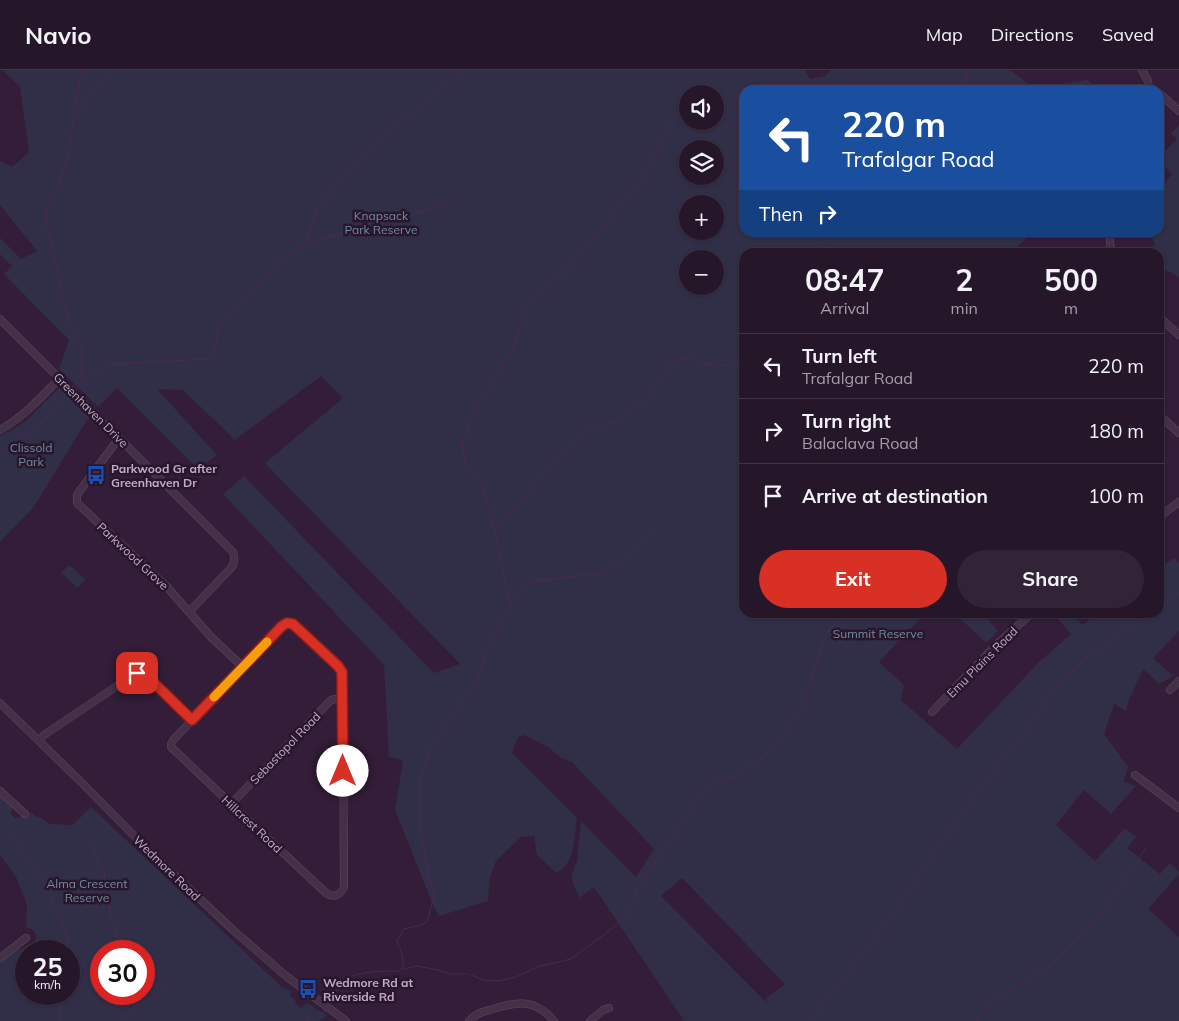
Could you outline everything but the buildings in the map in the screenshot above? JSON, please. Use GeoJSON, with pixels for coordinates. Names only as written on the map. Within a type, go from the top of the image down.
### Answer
{"type":"FeatureCollection","features":[{"type":"Feature","properties":{"kind":"street"},"geometry":{"type":"LineString","coordinates":[[1142,70],[1148,85]]}},
{"type":"Feature","properties":{"kind":"street"},"geometry":{"type":"LineString","coordinates":[[1164,98],[1179,111]]}},
{"type":"Feature","properties":{"kind":"street","name":"Greenhaven Drive"},"geometry":{"type":"LineString","coordinates":[[0,319],[234,555],[234,562],[231,568],[189,612]]}},
{"type":"Feature","properties":{"kind":"street"},"geometry":{"type":"LineString","coordinates":[[1164,322],[1179,335]]}},
{"type":"Feature","properties":{"kind":"street"},"geometry":{"type":"LineString","coordinates":[[0,430],[14,423],[60,378]]}},
{"type":"Feature","properties":{"kind":"street"},"geometry":{"type":"LineString","coordinates":[[1164,420],[1179,434]]}},
{"type":"Feature","properties":{"kind":"street","name":"Parkwood Grove"},"geometry":{"type":"LineString","coordinates":[[119,438],[79,492],[78,503],[167,587],[211,637],[243,668]]}},
{"type":"Feature","properties":{"kind":"street"},"geometry":{"type":"LineString","coordinates":[[1164,514],[1179,503]]}},
{"type":"Feature","properties":{"kind":"street","name":"Emu Plains Road"},"geometry":{"type":"LineString","coordinates":[[932,712],[995,646],[1026,618]]}},
{"type":"Feature","properties":{"kind":"street"},"geometry":{"type":"LineString","coordinates":[[39,740],[132,676],[140,673],[148,677],[192,720],[285,623],[295,626],[341,669],[343,697]]}},
{"type":"Feature","properties":{"kind":"street"},"geometry":{"type":"LineString","coordinates":[[1170,690],[1179,680]]}},
{"type":"Feature","properties":{"kind":"street","name":"Sebastopol Road"},"geometry":{"type":"LineString","coordinates":[[231,804],[331,700],[343,697]]}},
{"type":"Feature","properties":{"kind":"street","name":"Hillcrest Road"},"geometry":{"type":"LineString","coordinates":[[192,720],[174,739],[171,744],[172,749],[326,893],[332,896],[338,895],[344,887],[343,697]]}},
{"type":"Feature","properties":{"kind":"street","name":"Wedmore Road"},"geometry":{"type":"LineString","coordinates":[[0,702],[150,852],[234,931],[286,976],[346,1021]]}},
{"type":"Feature","properties":{"kind":"street"},"geometry":{"type":"LineString","coordinates":[[1135,775],[1179,808]]}},
{"type":"Feature","properties":{"kind":"street"},"geometry":{"type":"LineString","coordinates":[[0,791],[25,814]]}},
{"type":"Feature","properties":{"kind":"street"},"geometry":{"type":"LineString","coordinates":[[0,958],[26,938]]}},
{"type":"Feature","properties":{"kind":"street"},"geometry":{"type":"LineString","coordinates":[[469,1021],[478,1013],[508,1004],[520,1003],[541,1009],[554,1021]]}},
{"type":"Feature","properties":{"kind":"street"},"geometry":{"type":"LineString","coordinates":[[590,1021],[603,1010],[610,1008]]}},
{"type":"Feature","properties":{"kind":"green space","name":"Knapsack Park Reserve"},"geometry":{"type":"Polygon","coordinates":[[[2,70],[805,70],[810,79],[825,76],[831,70],[1010,70],[1030,85],[739,85],[739,237],[1028,237],[1016,248],[739,248],[739,618],[921,618],[879,662],[904,685],[901,700],[957,749],[1039,662],[1071,634],[1057,618],[1076,618],[1082,625],[1091,618],[1164,618],[1164,565],[1174,558],[1179,563],[1179,631],[1153,658],[1173,676],[1159,684],[1143,669],[1128,702],[1126,711],[1114,704],[1104,734],[1129,768],[1124,782],[1136,786],[1111,814],[1084,790],[1056,825],[1095,861],[1125,828],[1136,837],[1127,848],[1160,874],[1170,863],[1179,872],[1148,909],[1179,937],[1179,1021],[684,1021],[594,887],[579,898],[571,877],[577,861],[581,821],[636,877],[654,849],[572,762],[561,758],[548,747],[524,735],[518,737],[512,753],[577,818],[571,857],[563,869],[556,873],[537,855],[534,836],[521,837],[496,861],[490,877],[488,901],[439,916],[395,810],[403,760],[389,757],[384,665],[223,494],[244,476],[434,673],[460,664],[265,463],[343,398],[321,376],[235,440],[183,390],[157,389],[217,455],[198,469],[117,388],[98,407],[59,369],[69,340],[4,274],[12,266],[0,254],[0,238],[21,259],[37,251],[0,205],[0,161],[12,167],[29,152],[20,87],[2,70]],[[682,878],[661,896],[767,1003],[766,998],[785,984],[682,878]]]}},
{"type":"Feature","properties":{"kind":"green space"},"geometry":{"type":"Polygon","coordinates":[[[1088,80],[1092,85],[1054,85],[1088,80]]]}},
{"type":"Feature","properties":{"kind":"green space"},"geometry":{"type":"Polygon","coordinates":[[[1179,125],[1179,277],[1164,269],[1164,248],[1150,248],[1155,245],[1151,237],[1164,237],[1165,183],[1172,174],[1164,166],[1164,152],[1177,139],[1171,134],[1179,125]]]}},
{"type":"Feature","properties":{"kind":"green space","name":"Clissold Park"},"geometry":{"type":"Polygon","coordinates":[[[58,389],[61,389],[89,417],[33,508],[0,542],[0,436],[27,420],[58,389]]]}},
{"type":"Feature","properties":{"kind":"green space"},"geometry":{"type":"Polygon","coordinates":[[[69,565],[85,579],[78,588],[61,573],[69,565]]]}},
{"type":"Feature","properties":{"kind":"green space","name":"Summit Reserve"},"geometry":{"type":"Polygon","coordinates":[[[959,618],[987,618],[998,631],[986,643],[959,618]]]}},
{"type":"Feature","properties":{"kind":"green space","name":"Alma Crescent Reserve"},"geometry":{"type":"Polygon","coordinates":[[[0,796],[12,807],[11,814],[15,818],[23,816],[25,818],[31,812],[50,824],[73,825],[91,807],[283,988],[292,992],[290,995],[296,1001],[295,1003],[301,1008],[307,1003],[327,1016],[318,1021],[0,1021],[0,962],[15,951],[15,1005],[80,1005],[80,940],[35,940],[34,931],[26,927],[27,905],[16,877],[0,855],[0,796]]]}},
{"type":"Feature","properties":{"kind":"waterway"},"geometry":{"type":"LineString","coordinates":[[81,70],[69,152],[59,186],[49,201],[45,215],[68,319],[82,346],[82,383]]}},
{"type":"Feature","properties":{"kind":"waterway"},"geometry":{"type":"LineString","coordinates":[[75,115],[102,79],[113,70]]}},
{"type":"Feature","properties":{"kind":"waterway"},"geometry":{"type":"LineString","coordinates":[[306,244],[318,208],[370,147],[464,70]]}},
{"type":"Feature","properties":{"kind":"waterway"},"geometry":{"type":"LineString","coordinates":[[966,85],[967,70]]}},
{"type":"Feature","properties":{"kind":"waterway"},"geometry":{"type":"LineString","coordinates":[[494,530],[483,488],[465,463],[462,441],[476,409],[512,350],[525,309],[571,265],[642,179],[679,110]]}},
{"type":"Feature","properties":{"kind":"waterway"},"geometry":{"type":"LineString","coordinates":[[76,389],[89,376],[110,364],[209,359],[216,347],[218,325],[280,260],[310,242],[450,204]]}},
{"type":"Feature","properties":{"kind":"waterway"},"geometry":{"type":"LineString","coordinates":[[819,248],[828,237]]}},
{"type":"Feature","properties":{"kind":"waterway"},"geometry":{"type":"LineString","coordinates":[[330,1005],[341,983],[346,979],[360,974],[398,971],[402,969],[403,959],[397,941],[404,929],[427,922],[434,895],[421,834],[421,777],[430,750],[476,682],[486,653],[510,605],[495,531],[550,467],[591,428],[619,420],[648,397],[673,361],[692,356],[706,364],[728,366],[739,361]]}},
{"type":"Feature","properties":{"kind":"waterway"},"geometry":{"type":"LineString","coordinates":[[0,451],[29,433],[69,397]]}},
{"type":"Feature","properties":{"kind":"waterway"},"geometry":{"type":"LineString","coordinates":[[510,604],[532,581],[598,574],[619,563],[656,526]]}},
{"type":"Feature","properties":{"kind":"waterway"},"geometry":{"type":"LineString","coordinates":[[1164,604],[1179,593]]}},
{"type":"Feature","properties":{"kind":"waterway"},"geometry":{"type":"LineString","coordinates":[[471,975],[484,980],[498,981],[516,977],[537,967],[571,959],[624,918],[640,884],[694,804],[715,782],[736,776],[764,757],[801,713],[826,634],[841,618]]}},
{"type":"Feature","properties":{"kind":"waterway"},"geometry":{"type":"LineString","coordinates":[[809,1021],[897,909],[956,822],[984,783],[1025,732],[1058,683],[1090,655],[1144,618]]}},
{"type":"Feature","properties":{"kind":"waterway"},"geometry":{"type":"LineString","coordinates":[[9,832],[37,870],[56,908],[67,940]]}},
{"type":"Feature","properties":{"kind":"waterway"},"geometry":{"type":"LineString","coordinates":[[88,839],[104,872],[110,918],[119,940]]}},
{"type":"Feature","properties":{"kind":"waterway"},"geometry":{"type":"LineString","coordinates":[[976,1021],[995,999],[1049,967],[1101,916],[1146,848]]}},
{"type":"Feature","properties":{"kind":"waterway"},"geometry":{"type":"LineString","coordinates":[[403,969],[417,966],[451,974],[468,974]]}},
{"type":"Feature","properties":{"kind":"waterway"},"geometry":{"type":"LineString","coordinates":[[134,1007],[166,989]]}},
{"type":"Feature","properties":{"kind":"waterway"},"geometry":{"type":"LineString","coordinates":[[59,1021],[60,1005]]}},
{"type":"Feature","properties":{"kind":"waterway"},"geometry":{"type":"LineString","coordinates":[[124,1021],[134,1005]]}},
{"type":"Feature","properties":{"kind":"waterway"},"geometry":{"type":"LineString","coordinates":[[306,1021],[326,1011]]}},
{"type":"Feature","properties":{"kind":"waterway"},"geometry":{"type":"LineString","coordinates":[[1175,1021],[1179,1017]]}},
{"type":"Feature","properties":{"kind":"slow traffic"},"geometry":{"type":"LineString","coordinates":[[214,697],[267,642]]}},
{"type":"Feature","properties":{"kind":"place","name":"Parkwood Gr after Greenhaven Dr"},"geometry":{"type":"Point","coordinates":[96,475]}},
{"type":"Feature","properties":{"kind":"place","name":"Wedmore Rd at Riverside Rd"},"geometry":{"type":"Point","coordinates":[308,989]}},
{"type":"Feature","properties":{"kind":"route"},"geometry":{"type":"LineString","coordinates":[[137,673],[142,673],[148,677],[192,720],[285,623],[293,624],[341,669],[343,771]]}}]}
